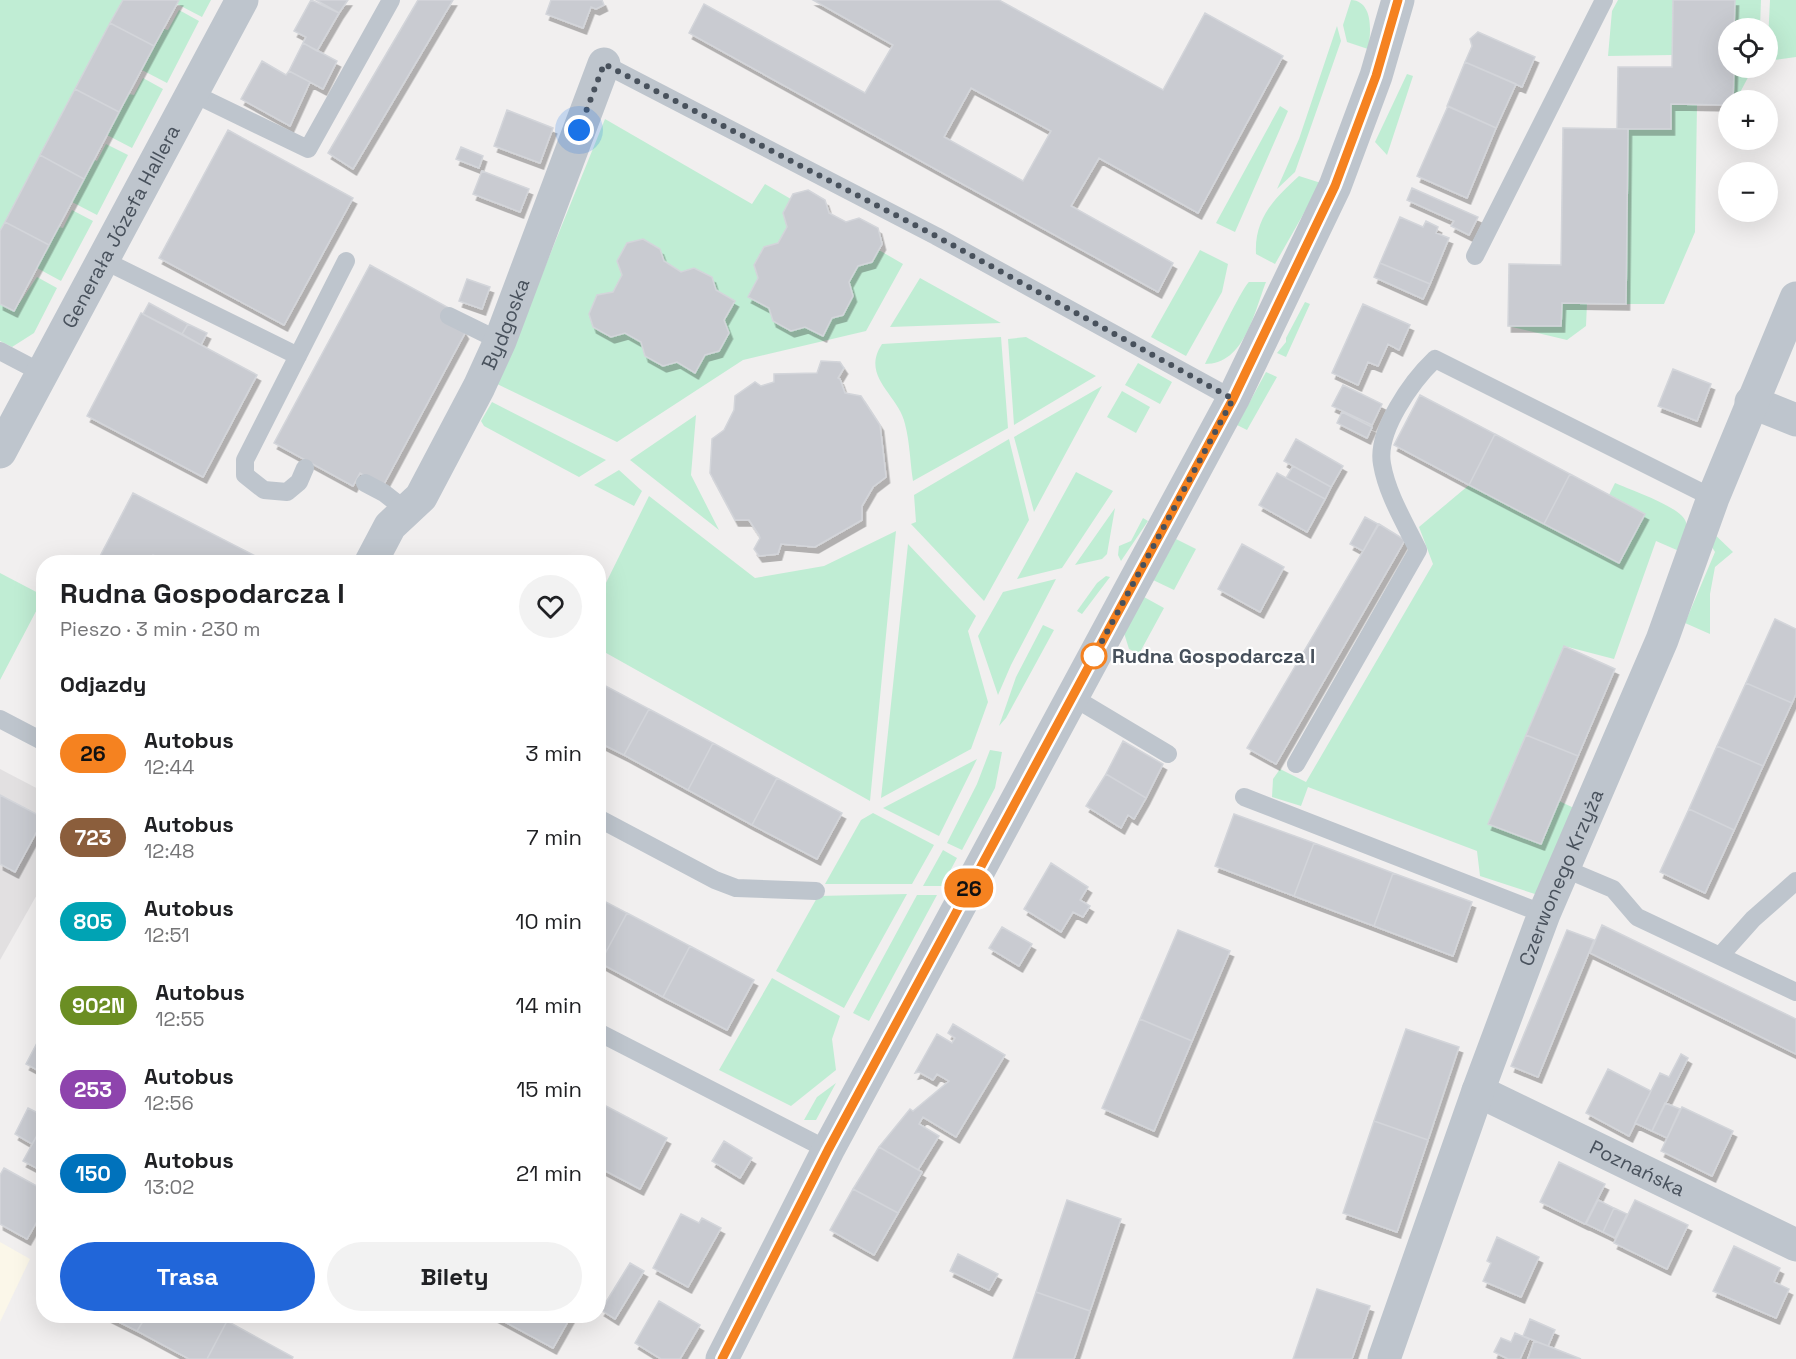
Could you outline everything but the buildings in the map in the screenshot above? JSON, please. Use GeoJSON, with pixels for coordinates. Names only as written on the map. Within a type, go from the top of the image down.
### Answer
{"type":"FeatureCollection","features":[{"type":"Feature","properties":{"kind":"street","name":"Generała Józefa Hallera"},"geometry":{"type":"LineString","coordinates":[[0,452],[242,0]]}},
{"type":"Feature","properties":{"kind":"street"},"geometry":{"type":"LineString","coordinates":[[722,1359],[828,1150],[1233,399],[1335,186],[1376,76],[1394,2]]}},
{"type":"Feature","properties":{"kind":"street","name":"Bydgoska"},"geometry":{"type":"LineString","coordinates":[[375,555],[390,526],[421,497],[479,387],[500,341],[604,64]]}},
{"type":"Feature","properties":{"kind":"street","name":"Czerwonego Krzyża"},"geometry":{"type":"LineString","coordinates":[[1384,1359],[1478,1090],[1544,914],[1662,640],[1713,498],[1796,298]]}},
{"type":"Feature","properties":{"kind":"street"},"geometry":{"type":"LineString","coordinates":[[1751,402],[1796,420]]}},
{"type":"Feature","properties":{"kind":"street","name":"Poznańska"},"geometry":{"type":"LineString","coordinates":[[1478,1090],[1796,1245]]}},
{"type":"Feature","properties":{"kind":"lane"},"geometry":{"type":"LineString","coordinates":[[192,93],[308,149],[392,0]]}},
{"type":"Feature","properties":{"kind":"lane"},"geometry":{"type":"LineString","coordinates":[[1475,256],[1604,0]]}},
{"type":"Feature","properties":{"kind":"lane"},"geometry":{"type":"LineString","coordinates":[[604,64],[936,236],[1233,399]]}},
{"type":"Feature","properties":{"kind":"lane"},"geometry":{"type":"LineString","coordinates":[[103,260],[298,356]]}},
{"type":"Feature","properties":{"kind":"lane"},"geometry":{"type":"LineString","coordinates":[[305,468],[299,482],[287,492],[264,490],[245,475],[244,460],[346,261]]}},
{"type":"Feature","properties":{"kind":"lane"},"geometry":{"type":"LineString","coordinates":[[449,316],[500,341]]}},
{"type":"Feature","properties":{"kind":"lane"},"geometry":{"type":"LineString","coordinates":[[0,351],[42,373]]}},
{"type":"Feature","properties":{"kind":"lane"},"geometry":{"type":"LineString","coordinates":[[1296,764],[1418,550],[1388,485],[1382,462],[1384,437],[1416,377],[1435,360],[1713,498]]}},
{"type":"Feature","properties":{"kind":"lane"},"geometry":{"type":"LineString","coordinates":[[365,483],[384,493],[407,511]]}},
{"type":"Feature","properties":{"kind":"lane"},"geometry":{"type":"LineString","coordinates":[[1071,696],[1168,754]]}},
{"type":"Feature","properties":{"kind":"lane"},"geometry":{"type":"LineString","coordinates":[[0,719],[36,738]]}},
{"type":"Feature","properties":{"kind":"lane"},"geometry":{"type":"LineString","coordinates":[[1244,797],[1544,914]]}},
{"type":"Feature","properties":{"kind":"lane"},"geometry":{"type":"LineString","coordinates":[[606,822],[715,880],[736,888],[816,891]]}},
{"type":"Feature","properties":{"kind":"lane"},"geometry":{"type":"LineString","coordinates":[[1563,868],[1613,889],[1636,918],[1796,992]]}},
{"type":"Feature","properties":{"kind":"lane"},"geometry":{"type":"LineString","coordinates":[[1719,956],[1754,919],[1795,884]]}},
{"type":"Feature","properties":{"kind":"lane"},"geometry":{"type":"LineString","coordinates":[[606,1036],[828,1150]]}},
{"type":"Feature","properties":{"kind":"shaded area"},"geometry":{"type":"Polygon","coordinates":[[[0,769],[36,788],[36,896],[0,960],[0,769]]]}},
{"type":"Feature","properties":{"kind":"shaded area"},"geometry":{"type":"Polygon","coordinates":[[[0,1242],[30,1259],[0,1322],[0,1242]]]}},
{"type":"Feature","properties":{"kind":"green space"},"geometry":{"type":"Polygon","coordinates":[[[0,0],[123,0],[0,231],[0,0]]]}},
{"type":"Feature","properties":{"kind":"green space"},"geometry":{"type":"Polygon","coordinates":[[[179,0],[211,0],[202,17],[177,4],[179,0]]]}},
{"type":"Feature","properties":{"kind":"green space"},"geometry":{"type":"Polygon","coordinates":[[[1351,0],[1364,6],[1367,12],[1370,27],[1368,49],[1347,42],[1343,25],[1351,0]]]}},
{"type":"Feature","properties":{"kind":"green space"},"geometry":{"type":"Polygon","coordinates":[[[1618,0],[1673,0],[1672,55],[1608,56],[1612,11],[1618,0]]]}},
{"type":"Feature","properties":{"kind":"green space"},"geometry":{"type":"Polygon","coordinates":[[[1735,0],[1761,0],[1760,18],[1734,18],[1735,0]]]}},
{"type":"Feature","properties":{"kind":"green space"},"geometry":{"type":"Polygon","coordinates":[[[1770,0],[1796,0],[1796,57],[1778,59],[1778,18],[1769,18],[1770,0]]]}},
{"type":"Feature","properties":{"kind":"green space"},"geometry":{"type":"Polygon","coordinates":[[[179,10],[199,21],[167,83],[142,70],[164,29],[168,30],[179,10]]]}},
{"type":"Feature","properties":{"kind":"green space"},"geometry":{"type":"Polygon","coordinates":[[[1337,26],[1341,41],[1295,172],[1277,189],[1299,139],[1337,26]]]}},
{"type":"Feature","properties":{"kind":"green space"},"geometry":{"type":"Polygon","coordinates":[[[1407,74],[1413,76],[1387,155],[1375,142],[1407,74]]]}},
{"type":"Feature","properties":{"kind":"green space"},"geometry":{"type":"Polygon","coordinates":[[[143,78],[163,89],[132,148],[107,135],[129,94],[134,95],[143,78]]]}},
{"type":"Feature","properties":{"kind":"green space"},"geometry":{"type":"Polygon","coordinates":[[[1734,78],[1748,78],[1741,90],[1733,90],[1734,78]]]}},
{"type":"Feature","properties":{"kind":"green space"},"geometry":{"type":"Polygon","coordinates":[[[1671,104],[1697,105],[1695,232],[1664,304],[1626,304],[1628,129],[1671,129],[1671,104]]]}},
{"type":"Feature","properties":{"kind":"green space"},"geometry":{"type":"Polygon","coordinates":[[[1280,106],[1288,111],[1235,232],[1216,223],[1280,106]]]}},
{"type":"Feature","properties":{"kind":"green space"},"geometry":{"type":"Polygon","coordinates":[[[605,119],[752,204],[765,184],[903,264],[866,331],[743,360],[617,442],[493,382],[521,326],[605,119]]]}},
{"type":"Feature","properties":{"kind":"green space"},"geometry":{"type":"Polygon","coordinates":[[[106,144],[128,155],[97,215],[72,202],[94,160],[97,161],[106,144]]]}},
{"type":"Feature","properties":{"kind":"green space"},"geometry":{"type":"Polygon","coordinates":[[[1299,176],[1321,183],[1275,264],[1256,254],[1258,230],[1262,219],[1274,201],[1299,176]]]}},
{"type":"Feature","properties":{"kind":"green space"},"geometry":{"type":"Polygon","coordinates":[[[72,210],[93,221],[61,281],[37,268],[59,227],[63,228],[72,210]]]}},
{"type":"Feature","properties":{"kind":"green space"},"geometry":{"type":"Polygon","coordinates":[[[1200,250],[1228,264],[1222,292],[1186,356],[1151,337],[1200,250]]]}},
{"type":"Feature","properties":{"kind":"green space"},"geometry":{"type":"Polygon","coordinates":[[[37,277],[57,288],[34,333],[12,347],[0,341],[0,304],[14,311],[37,277]]]}},
{"type":"Feature","properties":{"kind":"green space"},"geometry":{"type":"Polygon","coordinates":[[[920,278],[1001,323],[890,327],[920,278]]]}},
{"type":"Feature","properties":{"kind":"green space"},"geometry":{"type":"Polygon","coordinates":[[[1249,282],[1266,282],[1246,334],[1230,355],[1219,362],[1205,364],[1234,306],[1249,282]]]}},
{"type":"Feature","properties":{"kind":"green space"},"geometry":{"type":"Polygon","coordinates":[[[1305,302],[1310,304],[1286,357],[1277,353],[1286,342],[1305,302]]]}},
{"type":"Feature","properties":{"kind":"green space"},"geometry":{"type":"Polygon","coordinates":[[[1562,303],[1587,303],[1586,326],[1567,340],[1508,326],[1561,326],[1562,303]]]}},
{"type":"Feature","properties":{"kind":"green space"},"geometry":{"type":"Polygon","coordinates":[[[1001,337],[1008,428],[913,481],[905,424],[896,404],[883,386],[875,366],[876,356],[882,344],[1001,337]]]}},
{"type":"Feature","properties":{"kind":"green space"},"geometry":{"type":"Polygon","coordinates":[[[1026,337],[1096,376],[1014,425],[1008,339],[1026,337]]]}},
{"type":"Feature","properties":{"kind":"green space"},"geometry":{"type":"Polygon","coordinates":[[[1138,363],[1172,382],[1160,404],[1125,385],[1138,363]]]}},
{"type":"Feature","properties":{"kind":"green space"},"geometry":{"type":"Polygon","coordinates":[[[1266,372],[1277,377],[1247,430],[1237,425],[1266,372]]]}},
{"type":"Feature","properties":{"kind":"green space"},"geometry":{"type":"Polygon","coordinates":[[[1102,386],[1034,512],[1014,437],[1102,386]]]}},
{"type":"Feature","properties":{"kind":"green space"},"geometry":{"type":"Polygon","coordinates":[[[1122,391],[1150,407],[1136,433],[1107,417],[1122,391]]]}},
{"type":"Feature","properties":{"kind":"green space"},"geometry":{"type":"Polygon","coordinates":[[[492,402],[606,460],[579,477],[484,426],[481,421],[492,402]]]}},
{"type":"Feature","properties":{"kind":"green space"},"geometry":{"type":"Polygon","coordinates":[[[696,415],[691,475],[719,530],[630,460],[696,415]]]}},
{"type":"Feature","properties":{"kind":"green space"},"geometry":{"type":"Polygon","coordinates":[[[1009,439],[1029,520],[984,601],[911,524],[916,522],[914,495],[1009,439]]]}},
{"type":"Feature","properties":{"kind":"green space"},"geometry":{"type":"Polygon","coordinates":[[[619,470],[642,491],[634,506],[594,485],[619,470]]]}},
{"type":"Feature","properties":{"kind":"green space"},"geometry":{"type":"Polygon","coordinates":[[[1076,472],[1113,491],[1062,568],[1017,579],[1076,472]]]}},
{"type":"Feature","properties":{"kind":"green space"},"geometry":{"type":"Polygon","coordinates":[[[1615,483],[1673,509],[1685,520],[1686,531],[1679,551],[1656,541],[1614,659],[1564,646],[1489,824],[1541,844],[1559,801],[1574,808],[1538,895],[1480,876],[1477,851],[1308,787],[1301,806],[1272,797],[1273,779],[1280,769],[1306,782],[1433,564],[1419,527],[1469,485],[1619,563],[1645,514],[1609,495],[1615,483]]]}},
{"type":"Feature","properties":{"kind":"green space"},"geometry":{"type":"Polygon","coordinates":[[[649,496],[755,578],[824,566],[896,531],[870,801],[606,653],[606,583],[649,496]]]}},
{"type":"Feature","properties":{"kind":"green space"},"geometry":{"type":"Polygon","coordinates":[[[1115,508],[1107,554],[1102,559],[1075,565],[1115,508]]]}},
{"type":"Feature","properties":{"kind":"green space"},"geometry":{"type":"Polygon","coordinates":[[[1143,518],[1148,521],[1121,561],[1118,555],[1119,546],[1131,541],[1143,518]]]}},
{"type":"Feature","properties":{"kind":"green space"},"geometry":{"type":"Polygon","coordinates":[[[1710,530],[1733,552],[1715,567],[1710,594],[1710,634],[1685,623],[1715,552],[1709,542],[1710,530]]]}},
{"type":"Feature","properties":{"kind":"green space"},"geometry":{"type":"Polygon","coordinates":[[[1176,539],[1196,549],[1174,590],[1153,580],[1176,539]]]}},
{"type":"Feature","properties":{"kind":"green space"},"geometry":{"type":"Polygon","coordinates":[[[908,544],[976,616],[968,631],[988,702],[971,749],[881,798],[908,544]]]}},
{"type":"Feature","properties":{"kind":"green space"},"geometry":{"type":"Polygon","coordinates":[[[0,573],[36,592],[36,611],[0,680],[0,573]]]}},
{"type":"Feature","properties":{"kind":"green space"},"geometry":{"type":"Polygon","coordinates":[[[1106,576],[1110,577],[1082,614],[1077,611],[1097,583],[1106,576]]]}},
{"type":"Feature","properties":{"kind":"green space"},"geometry":{"type":"Polygon","coordinates":[[[1056,579],[998,695],[978,636],[1003,592],[1056,579]]]}},
{"type":"Feature","properties":{"kind":"green space"},"geometry":{"type":"Polygon","coordinates":[[[1144,597],[1164,608],[1139,654],[1129,649],[1124,633],[1144,597]]]}},
{"type":"Feature","properties":{"kind":"green space"},"geometry":{"type":"Polygon","coordinates":[[[1043,625],[1054,630],[1006,718],[999,726],[1016,677],[1043,625]]]}},
{"type":"Feature","properties":{"kind":"green space"},"geometry":{"type":"Polygon","coordinates":[[[990,750],[1002,752],[995,788],[962,850],[947,843],[977,784],[990,750]]]}},
{"type":"Feature","properties":{"kind":"green space"},"geometry":{"type":"Polygon","coordinates":[[[977,759],[939,836],[883,808],[977,759]]]}},
{"type":"Feature","properties":{"kind":"green space"},"geometry":{"type":"Polygon","coordinates":[[[873,813],[934,845],[912,884],[825,884],[861,820],[873,813]]]}},
{"type":"Feature","properties":{"kind":"green space"},"geometry":{"type":"Polygon","coordinates":[[[943,850],[957,858],[942,886],[923,886],[943,850]]]}},
{"type":"Feature","properties":{"kind":"green space"},"geometry":{"type":"Polygon","coordinates":[[[907,894],[844,1008],[776,971],[818,896],[907,894]]]}},
{"type":"Feature","properties":{"kind":"green space"},"geometry":{"type":"Polygon","coordinates":[[[917,895],[937,895],[869,1021],[853,1013],[917,895]]]}},
{"type":"Feature","properties":{"kind":"green space"},"geometry":{"type":"Polygon","coordinates":[[[772,978],[840,1016],[832,1039],[836,1070],[791,1106],[719,1070],[772,978]]]}},
{"type":"Feature","properties":{"kind":"green space"},"geometry":{"type":"Polygon","coordinates":[[[836,1083],[816,1120],[804,1120],[817,1097],[836,1083]]]}},
{"type":"Feature","properties":{"kind":"bus line","name":"26"},"geometry":{"type":"LineString","coordinates":[[722,1359],[828,1150],[1233,399],[1335,186],[1376,76],[1398,0]]}},
{"type":"Feature","properties":{"kind":"place","name":"Rudna Gospodarcza I"},"geometry":{"type":"Point","coordinates":[1094,656]}},
{"type":"Feature","properties":{"kind":"route"},"geometry":{"type":"LineString","coordinates":[[579,130],[604,64],[936,236],[1233,399],[1094,656]]}}]}
